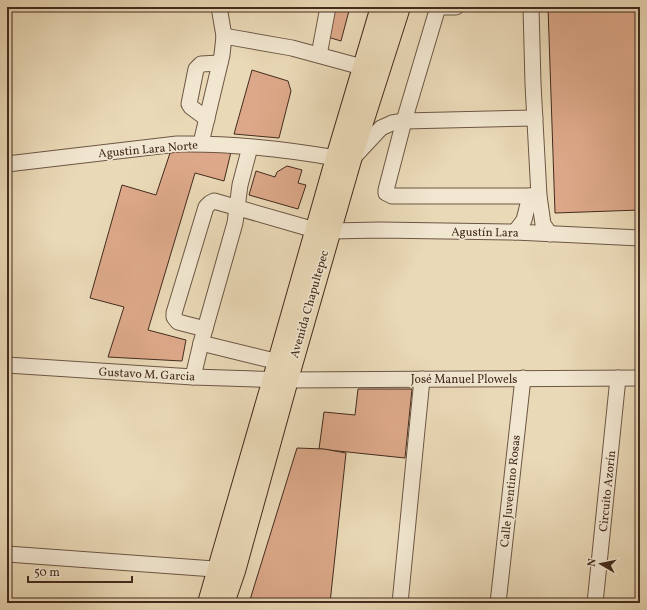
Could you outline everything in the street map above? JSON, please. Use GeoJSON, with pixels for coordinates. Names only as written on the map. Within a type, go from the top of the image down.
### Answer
{"type":"FeatureCollection","features":[{"type":"Feature","properties":{"kind":"main road"},"geometry":{"type":"LineString","coordinates":[[372,70],[381,7]]}},
{"type":"Feature","properties":{"kind":"main road","name":"Avenida Chapultepec"},"geometry":{"type":"LineString","coordinates":[[212,603],[227,570],[323,230],[343,189],[344,159],[372,70],[398,12]]}},
{"type":"Feature","properties":{"kind":"main road"},"geometry":{"type":"LineString","coordinates":[[323,230],[344,159]]}},
{"type":"Feature","properties":{"kind":"street"},"geometry":{"type":"LineString","coordinates":[[201,143],[223,48],[224,36],[219,7]]}},
{"type":"Feature","properties":{"kind":"street"},"geometry":{"type":"LineString","coordinates":[[319,55],[328,7]]}},
{"type":"Feature","properties":{"kind":"street"},"geometry":{"type":"LineString","coordinates":[[456,7],[438,7],[404,121],[386,190],[389,196],[535,196]]}},
{"type":"Feature","properties":{"kind":"street"},"geometry":{"type":"LineString","coordinates":[[531,7],[535,118],[535,196],[543,224],[550,234]]}},
{"type":"Feature","properties":{"kind":"street"},"geometry":{"type":"LineString","coordinates":[[224,36],[292,48],[372,70]]}},
{"type":"Feature","properties":{"kind":"street"},"geometry":{"type":"LineString","coordinates":[[207,119],[189,104],[196,69],[201,64],[220,63]]}},
{"type":"Feature","properties":{"kind":"street"},"geometry":{"type":"LineString","coordinates":[[344,159],[381,128],[392,123],[404,121],[535,118]]}},
{"type":"Feature","properties":{"kind":"street","name":"Agustin Lara Norte"},"geometry":{"type":"LineString","coordinates":[[7,164],[178,144],[201,143],[300,152],[344,159]]}},
{"type":"Feature","properties":{"kind":"street"},"geometry":{"type":"LineString","coordinates":[[193,377],[201,343],[235,223],[240,185],[250,147]]}},
{"type":"Feature","properties":{"kind":"street"},"geometry":{"type":"LineString","coordinates":[[515,232],[524,220],[535,196]]}},
{"type":"Feature","properties":{"kind":"street","name":"Agustín Lara"},"geometry":{"type":"LineString","coordinates":[[205,329],[178,322],[174,317],[174,313],[206,207],[210,203],[214,202],[323,230],[515,232],[640,238]]}},
{"type":"Feature","properties":{"kind":"street"},"geometry":{"type":"LineString","coordinates":[[201,343],[283,371]]}},
{"type":"Feature","properties":{"kind":"street","name":"Gustavo M. Garcia"},"geometry":{"type":"LineString","coordinates":[[7,365],[193,377],[283,371]]}},
{"type":"Feature","properties":{"kind":"street","name":"José Manuel Plowels"},"geometry":{"type":"LineString","coordinates":[[283,371],[422,379],[640,378]]}},
{"type":"Feature","properties":{"kind":"street","name":"Calle Juventino Rosas"},"geometry":{"type":"LineString","coordinates":[[498,603],[523,378]]}},
{"type":"Feature","properties":{"kind":"street","name":"Circuito Azorín"},"geometry":{"type":"LineString","coordinates":[[595,603],[618,378]]}},
{"type":"Feature","properties":{"kind":"street"},"geometry":{"type":"LineString","coordinates":[[400,603],[422,379]]}},
{"type":"Feature","properties":{"kind":"street"},"geometry":{"type":"LineString","coordinates":[[7,554],[227,570]]}},
{"type":"Feature","properties":{"kind":"building"},"geometry":{"type":"Polygon","coordinates":[[[332,7],[350,7],[341,41],[324,36],[332,7]]]}},
{"type":"Feature","properties":{"kind":"building"},"geometry":{"type":"Polygon","coordinates":[[[548,7],[640,7],[640,210],[555,213],[548,7]]]}},
{"type":"Feature","properties":{"kind":"building"},"geometry":{"type":"Polygon","coordinates":[[[252,70],[288,81],[291,91],[279,138],[234,134],[252,70]]]}},
{"type":"Feature","properties":{"kind":"building"},"geometry":{"type":"Polygon","coordinates":[[[199,149],[231,152],[224,181],[195,173],[148,330],[186,340],[182,361],[108,357],[124,307],[90,298],[122,185],[156,195],[170,153],[199,149]]]}},
{"type":"Feature","properties":{"kind":"building"},"geometry":{"type":"Polygon","coordinates":[[[287,166],[302,170],[298,183],[306,185],[298,209],[249,195],[256,171],[275,177],[277,172],[287,166]]]}},
{"type":"Feature","properties":{"kind":"building"},"geometry":{"type":"Polygon","coordinates":[[[358,389],[412,389],[405,458],[319,449],[324,412],[355,415],[358,389]]]}},
{"type":"Feature","properties":{"kind":"building"},"geometry":{"type":"Polygon","coordinates":[[[297,448],[324,449],[346,453],[330,603],[249,603],[297,448]]]}}]}
